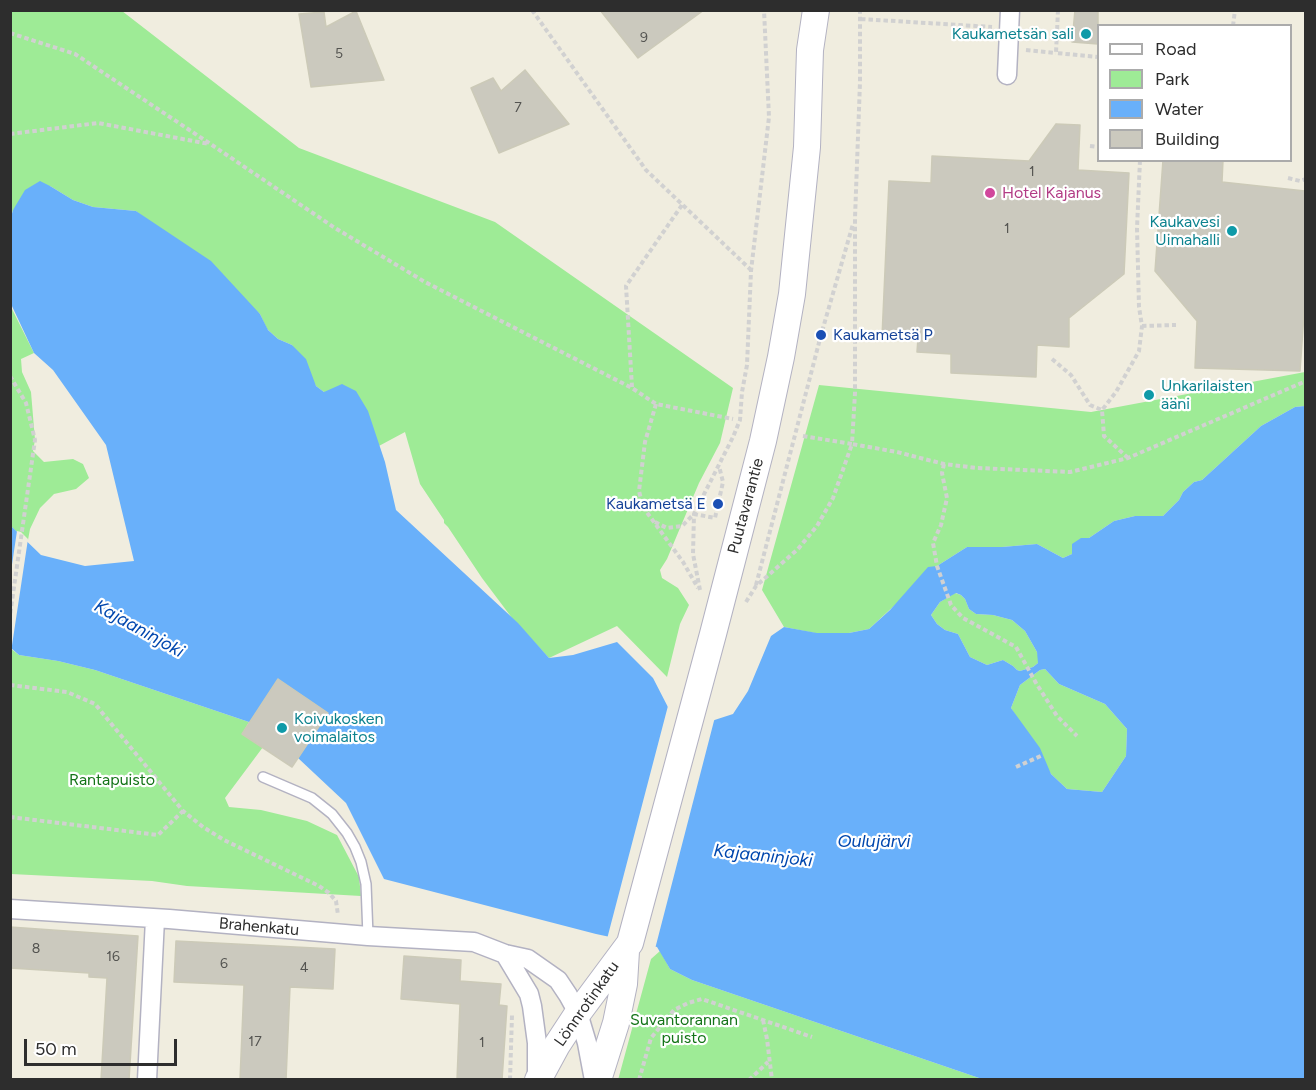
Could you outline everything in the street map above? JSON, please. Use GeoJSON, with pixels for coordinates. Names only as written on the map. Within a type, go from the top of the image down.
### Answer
{"type":"FeatureCollection","features":[{"type":"Feature","properties":{"kind":"main road","name":"Puutavarantie"},"geometry":{"type":"LineString","coordinates":[[802,10],[810,50]]}},
{"type":"Feature","properties":{"kind":"main road","name":"Puutavarantie"},"geometry":{"type":"LineString","coordinates":[[628,947],[713,634],[781,357],[792,294],[807,147],[810,50],[816,10]]}},
{"type":"Feature","properties":{"kind":"main road","name":"Lönnrotinkatu"},"geometry":{"type":"LineString","coordinates":[[538,1080],[578,1013],[628,947]]}},
{"type":"Feature","properties":{"kind":"main road","name":"Lönnrotinkatu"},"geometry":{"type":"LineString","coordinates":[[596,1080],[616,1023],[624,984],[628,947]]}},
{"type":"Feature","properties":{"kind":"street"},"geometry":{"type":"LineString","coordinates":[[1007,75],[1009,19]]}},
{"type":"Feature","properties":{"kind":"street","name":"Brahenkatu"},"geometry":{"type":"LineString","coordinates":[[10,909],[474,942],[505,954],[528,959],[558,980],[578,1013],[596,1080]]}},
{"type":"Feature","properties":{"kind":"street"},"geometry":{"type":"LineString","coordinates":[[147,1080],[155,919]]}},
{"type":"Feature","properties":{"kind":"street"},"geometry":{"type":"LineString","coordinates":[[505,954],[529,994],[537,1043],[538,1080]]}},
{"type":"Feature","properties":{"kind":"lane"},"geometry":{"type":"LineString","coordinates":[[263,777],[312,798],[332,814],[347,833],[361,862],[366,884],[368,936]]}},
{"type":"Feature","properties":{"kind":"path"},"geometry":{"type":"LineString","coordinates":[[532,10],[646,170],[751,271]]}},
{"type":"Feature","properties":{"kind":"path"},"geometry":{"type":"LineString","coordinates":[[651,520],[667,528],[682,526],[694,514],[740,420],[747,365],[751,271],[769,117],[764,10]]}},
{"type":"Feature","properties":{"kind":"path"},"geometry":{"type":"LineString","coordinates":[[745,603],[756,586],[798,549],[817,526],[833,498],[852,444],[855,393],[855,218],[860,10]]}},
{"type":"Feature","properties":{"kind":"path"},"geometry":{"type":"LineString","coordinates":[[1056,53],[1058,10]]}},
{"type":"Feature","properties":{"kind":"path"},"geometry":{"type":"LineString","coordinates":[[861,19],[1009,19]]}},
{"type":"Feature","properties":{"kind":"path"},"geometry":{"type":"LineString","coordinates":[[10,33],[75,54],[335,228],[425,282],[632,388],[656,404],[734,419]]}},
{"type":"Feature","properties":{"kind":"path"},"geometry":{"type":"LineString","coordinates":[[1008,49],[1097,57]]}},
{"type":"Feature","properties":{"kind":"path"},"geometry":{"type":"LineString","coordinates":[[10,134],[98,123],[212,145]]}},
{"type":"Feature","properties":{"kind":"path"},"geometry":{"type":"LineString","coordinates":[[1090,146],[1097,147]]}},
{"type":"Feature","properties":{"kind":"path"},"geometry":{"type":"LineString","coordinates":[[1128,458],[1104,436],[1102,410],[1116,392],[1139,351],[1142,326],[1139,307],[1137,228],[1140,162]]}},
{"type":"Feature","properties":{"kind":"path"},"geometry":{"type":"LineString","coordinates":[[1288,178],[1300,181],[1305,179]]}},
{"type":"Feature","properties":{"kind":"path"},"geometry":{"type":"LineString","coordinates":[[632,388],[626,286],[681,205]]}},
{"type":"Feature","properties":{"kind":"path"},"geometry":{"type":"LineString","coordinates":[[756,586],[821,335],[855,218]]}},
{"type":"Feature","properties":{"kind":"path"},"geometry":{"type":"LineString","coordinates":[[1142,326],[1176,325]]}},
{"type":"Feature","properties":{"kind":"path"},"geometry":{"type":"LineString","coordinates":[[1052,359],[1071,375],[1090,405],[1102,410]]}},
{"type":"Feature","properties":{"kind":"path"},"geometry":{"type":"LineString","coordinates":[[10,376],[26,403],[35,440],[10,615]]}},
{"type":"Feature","properties":{"kind":"path"},"geometry":{"type":"LineString","coordinates":[[803,436],[897,452],[944,464],[977,468],[1070,472],[1128,458],[1305,381]]}},
{"type":"Feature","properties":{"kind":"path"},"geometry":{"type":"LineString","coordinates":[[656,404],[645,441],[639,491],[643,507],[683,562],[700,591],[693,554],[694,514]]}},
{"type":"Feature","properties":{"kind":"path"},"geometry":{"type":"LineString","coordinates":[[694,514],[714,518],[723,482],[719,464]]}},
{"type":"Feature","properties":{"kind":"path"},"geometry":{"type":"LineString","coordinates":[[944,464],[942,473],[947,498],[933,543],[937,566],[951,605],[963,618],[1016,647],[1057,716],[1077,735]]}},
{"type":"Feature","properties":{"kind":"path"},"geometry":{"type":"LineString","coordinates":[[10,685],[67,692],[95,704],[183,811],[224,840],[329,893],[336,901],[339,933]]}},
{"type":"Feature","properties":{"kind":"path"},"geometry":{"type":"LineString","coordinates":[[1016,767],[1043,755]]}},
{"type":"Feature","properties":{"kind":"path"},"geometry":{"type":"LineString","coordinates":[[10,817],[158,835],[183,811]]}},
{"type":"Feature","properties":{"kind":"path"},"geometry":{"type":"LineString","coordinates":[[639,1080],[651,1038],[674,1011],[688,1003],[702,999],[812,1036]]}},
{"type":"Feature","properties":{"kind":"path"},"geometry":{"type":"LineString","coordinates":[[510,1080],[512,1012]]}},
{"type":"Feature","properties":{"kind":"path"},"geometry":{"type":"LineString","coordinates":[[763,1020],[772,1080]]}},
{"type":"Feature","properties":{"kind":"path"},"geometry":{"type":"LineString","coordinates":[[749,1080],[769,1061]]}},
{"type":"Feature","properties":{"kind":"green space"},"geometry":{"type":"Polygon","coordinates":[[[11,11],[122,11],[299,148],[495,222],[733,388],[720,443],[699,483],[667,559],[660,570],[662,578],[678,588],[689,605],[680,624],[667,677],[617,626],[549,658],[512,618],[444,523],[420,484],[405,432],[377,447],[316,386],[292,345],[278,339],[267,329],[260,314],[136,211],[93,207],[73,200],[50,186],[13,210],[11,217],[11,11]]]}},
{"type":"Feature","properties":{"kind":"green space"},"geometry":{"type":"Polygon","coordinates":[[[10,305],[34,353],[21,359],[22,372],[31,392],[35,440],[33,451],[44,462],[73,459],[83,464],[89,478],[76,489],[54,494],[40,508],[30,529],[28,540],[12,527],[11,517],[10,305]]]}},
{"type":"Feature","properties":{"kind":"green space"},"geometry":{"type":"Polygon","coordinates":[[[1305,372],[1305,406],[1295,407],[1261,426],[1202,480],[1194,482],[1183,492],[1179,500],[1163,516],[1135,516],[1114,521],[1089,538],[1072,554],[1063,558],[1037,544],[967,547],[937,566],[869,629],[849,633],[815,633],[784,627],[762,590],[819,385],[1091,412],[1305,372]]]}},
{"type":"Feature","properties":{"kind":"green space"},"geometry":{"type":"Polygon","coordinates":[[[955,593],[965,599],[969,609],[976,614],[993,615],[1012,620],[1025,631],[1037,652],[1038,663],[1020,671],[1003,660],[987,665],[970,657],[958,634],[945,630],[931,615],[940,602],[955,593]]]}},
{"type":"Feature","properties":{"kind":"green space","name":"Rantapuisto"},"geometry":{"type":"Polygon","coordinates":[[[10,648],[19,655],[95,670],[249,722],[242,734],[263,747],[225,798],[229,807],[261,810],[307,821],[337,835],[359,877],[361,896],[187,886],[152,881],[11,874],[10,648]]]}},
{"type":"Feature","properties":{"kind":"green space"},"geometry":{"type":"Polygon","coordinates":[[[1045,669],[1059,684],[1105,704],[1127,729],[1126,756],[1102,792],[1067,789],[1051,774],[1011,708],[1020,685],[1040,670],[1045,669]]]}},
{"type":"Feature","properties":{"kind":"green space","name":"Suvantorannan puisto"},"geometry":{"type":"Polygon","coordinates":[[[660,951],[670,969],[692,980],[982,1079],[618,1080],[651,959],[660,951]]]}},
{"type":"Feature","properties":{"kind":"water","name":"Oulujärvi"},"geometry":{"type":"Polygon","coordinates":[[[40,181],[73,200],[93,207],[136,211],[211,261],[260,314],[268,330],[278,339],[292,345],[306,359],[316,386],[324,392],[342,384],[356,391],[368,411],[385,462],[396,510],[518,623],[549,658],[573,655],[617,642],[653,678],[671,713],[696,726],[733,714],[748,691],[771,636],[784,627],[817,633],[849,633],[869,629],[890,610],[928,567],[937,566],[967,547],[1037,544],[1063,558],[1072,554],[1072,544],[1081,538],[1089,538],[1114,521],[1135,516],[1163,516],[1179,500],[1183,492],[1194,482],[1202,480],[1261,426],[1295,407],[1305,406],[1305,1079],[982,1079],[692,980],[670,969],[657,947],[596,934],[384,879],[346,803],[298,758],[249,722],[95,670],[19,655],[11,648],[10,517],[12,527],[41,555],[85,566],[134,561],[106,445],[53,370],[34,353],[11,304],[11,217],[25,190],[40,181]],[[956,593],[940,602],[931,615],[945,630],[958,634],[970,657],[987,665],[1003,660],[1020,671],[1038,663],[1037,652],[1025,631],[1012,620],[993,615],[976,614],[969,609],[965,599],[956,593]],[[1045,669],[1040,670],[1020,685],[1011,708],[1040,748],[1051,774],[1067,789],[1102,792],[1126,756],[1127,729],[1105,704],[1059,684],[1045,669]]]}},
{"type":"Feature","properties":{"kind":"pier"},"geometry":{"type":"Polygon","coordinates":[[[17,531],[28,539],[11,652],[10,578],[17,531]]]}},
{"type":"Feature","properties":{"kind":"pier"},"geometry":{"type":"Polygon","coordinates":[[[669,702],[674,711],[696,723],[715,717],[655,949],[607,939],[669,702]]]}},
{"type":"Feature","properties":{"kind":"building"},"geometry":{"type":"Polygon","coordinates":[[[600,10],[704,10],[638,58],[600,10]]]}},
{"type":"Feature","properties":{"kind":"building"},"geometry":{"type":"Polygon","coordinates":[[[1075,10],[1098,10],[1097,44],[1072,42],[1075,10]]]}},
{"type":"Feature","properties":{"kind":"building"},"geometry":{"type":"Polygon","coordinates":[[[356,11],[384,80],[311,87],[299,14],[324,12],[326,27],[356,11]]]}},
{"type":"Feature","properties":{"kind":"building"},"geometry":{"type":"Polygon","coordinates":[[[525,70],[569,124],[499,153],[471,88],[493,78],[501,91],[525,70]]]}},
{"type":"Feature","properties":{"kind":"building"},"geometry":{"type":"Polygon","coordinates":[[[1056,124],[1080,125],[1078,170],[1129,173],[1124,274],[1069,318],[1069,347],[1037,345],[1036,377],[951,373],[951,354],[917,352],[918,338],[882,337],[889,181],[931,183],[932,156],[1029,161],[1056,124]]]}},
{"type":"Feature","properties":{"kind":"building","name":"Kaukavesi Uimahalli"},"geometry":{"type":"Polygon","coordinates":[[[1163,162],[1223,162],[1222,182],[1305,191],[1305,300],[1300,371],[1195,368],[1197,321],[1155,271],[1163,162]]]}},
{"type":"Feature","properties":{"kind":"building","name":"Koivukosken voimalaitos"},"geometry":{"type":"Polygon","coordinates":[[[278,679],[328,713],[292,767],[242,734],[278,679]]]}},
{"type":"Feature","properties":{"kind":"building"},"geometry":{"type":"Polygon","coordinates":[[[10,927],[138,936],[129,1080],[101,1080],[107,978],[89,977],[89,973],[10,968],[10,927]]]}},
{"type":"Feature","properties":{"kind":"building"},"geometry":{"type":"Polygon","coordinates":[[[176,941],[335,949],[333,989],[290,987],[286,1080],[240,1080],[244,985],[174,982],[176,941]]]}},
{"type":"Feature","properties":{"kind":"building"},"geometry":{"type":"Polygon","coordinates":[[[404,956],[461,960],[460,981],[501,984],[499,1005],[507,1006],[502,1080],[457,1080],[460,1004],[401,999],[404,956]]]}},
{"type":"Feature","properties":{"kind":"place","name":"Kaukametsän sali"},"geometry":{"type":"Point","coordinates":[1086,34]}},
{"type":"Feature","properties":{"kind":"place","name":"Hotel Kajanus"},"geometry":{"type":"Point","coordinates":[990,193]}},
{"type":"Feature","properties":{"kind":"place","name":"Kaukavesi Uimahalli"},"geometry":{"type":"Point","coordinates":[1232,231]}},
{"type":"Feature","properties":{"kind":"place","name":"Kaukametsä P"},"geometry":{"type":"Point","coordinates":[821,335]}},
{"type":"Feature","properties":{"kind":"place","name":"Unkarilaisten ääni"},"geometry":{"type":"Point","coordinates":[1149,395]}},
{"type":"Feature","properties":{"kind":"place","name":"Kaukametsä E"},"geometry":{"type":"Point","coordinates":[718,504]}},
{"type":"Feature","properties":{"kind":"place","name":"Koivukosken voimalaitos"},"geometry":{"type":"Point","coordinates":[282,728]}},
{"type":"Feature","properties":{"kind":"water label","name":"Kajaaninjoki"},"geometry":{"type":"Point","coordinates":[139,629]}},
{"type":"Feature","properties":{"kind":"water label","name":"Kajaaninjoki"},"geometry":{"type":"Point","coordinates":[763,856]}}]}
